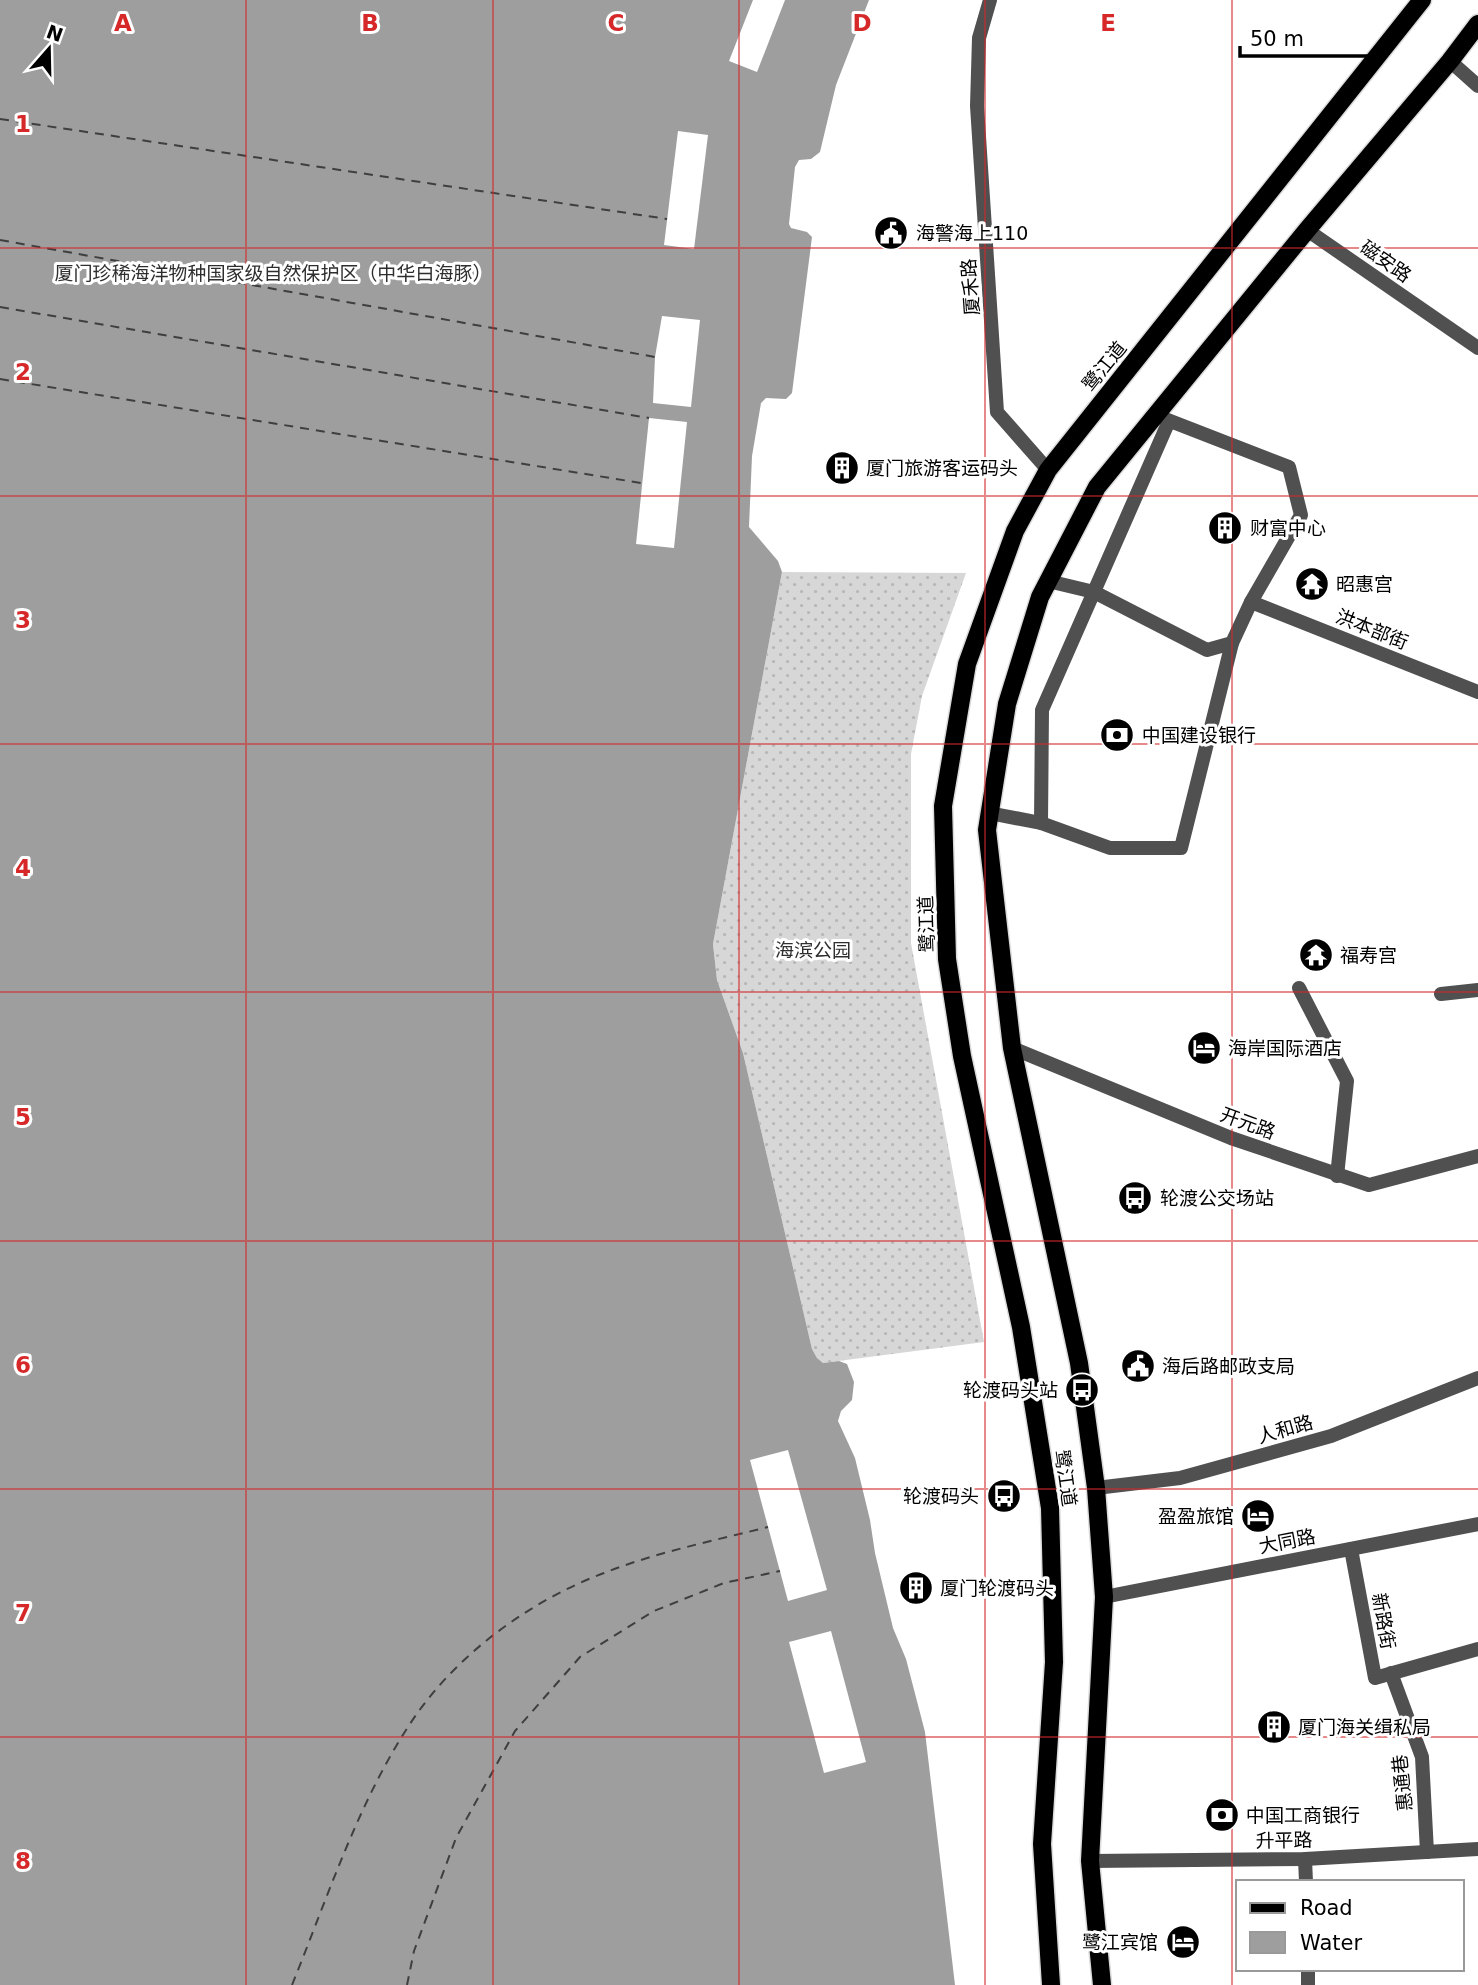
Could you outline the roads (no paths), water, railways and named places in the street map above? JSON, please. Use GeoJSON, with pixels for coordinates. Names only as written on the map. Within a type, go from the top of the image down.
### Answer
{"type":"FeatureCollection","features":[{"type":"Feature","properties":{"kind":"main road","name":"鹭江道"},"geometry":{"type":"LineString","coordinates":[[1051,1985],[1042,1844],[1055,1662],[1050,1508],[1021,1328],[962,1056],[947,959],[943,806],[967,664],[1015,531],[1048,470],[1422,0]]}},
{"type":"Feature","properties":{"kind":"main road","name":"鹭江道"},"geometry":{"type":"LineString","coordinates":[[1102,1985],[1090,1861],[1104,1597],[1096,1488],[1079,1363],[1012,1048],[987,830],[1007,704],[1040,597],[1097,487],[1162,418],[1307,230],[1478,24]]}},
{"type":"Feature","properties":{"kind":"street","name":"厦禾路"},"geometry":{"type":"LineString","coordinates":[[990,0],[979,38],[977,106],[998,412],[1048,470]]}},
{"type":"Feature","properties":{"kind":"street"},"geometry":{"type":"LineString","coordinates":[[1450,61],[1478,86]]}},
{"type":"Feature","properties":{"kind":"street","name":"磁安路"},"geometry":{"type":"LineString","coordinates":[[1307,230],[1478,348]]}},
{"type":"Feature","properties":{"kind":"street"},"geometry":{"type":"LineString","coordinates":[[989,813],[1041,823],[1110,848],[1181,848],[1231,643],[1251,602],[1301,516],[1289,467],[1162,418],[1094,592],[1042,710],[1041,823]]}},
{"type":"Feature","properties":{"kind":"street"},"geometry":{"type":"LineString","coordinates":[[1048,581],[1094,592],[1207,650],[1231,643]]}},
{"type":"Feature","properties":{"kind":"street","name":"洪本部街"},"geometry":{"type":"LineString","coordinates":[[1251,602],[1478,692]]}},
{"type":"Feature","properties":{"kind":"street"},"geometry":{"type":"LineString","coordinates":[[1298,988],[1347,1081],[1337,1176]]}},
{"type":"Feature","properties":{"kind":"street"},"geometry":{"type":"LineString","coordinates":[[1441,994],[1478,990]]}},
{"type":"Feature","properties":{"kind":"street","name":"开元路"},"geometry":{"type":"LineString","coordinates":[[1012,1048],[1208,1129],[1369,1185],[1478,1156]]}},
{"type":"Feature","properties":{"kind":"street","name":"人和路"},"geometry":{"type":"LineString","coordinates":[[1096,1488],[1180,1478],[1331,1436],[1478,1378]]}},
{"type":"Feature","properties":{"kind":"street","name":"大同路"},"geometry":{"type":"LineString","coordinates":[[1104,1597],[1478,1524]]}},
{"type":"Feature","properties":{"kind":"street","name":"新路街"},"geometry":{"type":"LineString","coordinates":[[1351,1549],[1375,1678],[1478,1650]]}},
{"type":"Feature","properties":{"kind":"street","name":"惠通巷"},"geometry":{"type":"LineString","coordinates":[[1391,1673],[1422,1757],[1427,1852]]}},
{"type":"Feature","properties":{"kind":"street","name":"升平路"},"geometry":{"type":"LineString","coordinates":[[1090,1861],[1305,1859],[1478,1849]]}},
{"type":"Feature","properties":{"kind":"street"},"geometry":{"type":"LineString","coordinates":[[1305,1859],[1306,1880]]}},
{"type":"Feature","properties":{"kind":"water"},"geometry":{"type":"Polygon","coordinates":[[[0,0],[869,0],[836,85],[820,152],[811,159],[799,160],[795,167],[789,224],[791,228],[807,232],[812,237],[792,393],[786,399],[766,398],[761,403],[752,456],[749,527],[778,561],[782,572],[713,944],[717,980],[743,1053],[812,1349],[823,1363],[839,1361],[847,1364],[854,1382],[852,1400],[841,1411],[838,1421],[855,1458],[893,1628],[906,1659],[925,1732],[955,1985],[0,1985],[0,0]]]}},
{"type":"Feature","properties":{"kind":"place","name":"海警海上110"},"geometry":{"type":"Point","coordinates":[891,233]}},
{"type":"Feature","properties":{"kind":"place","name":"厦门旅游客运码头"},"geometry":{"type":"Point","coordinates":[842,468]}},
{"type":"Feature","properties":{"kind":"place","name":"财富中心"},"geometry":{"type":"Point","coordinates":[1225,528]}},
{"type":"Feature","properties":{"kind":"place","name":"昭惠宫"},"geometry":{"type":"Point","coordinates":[1312,584]}},
{"type":"Feature","properties":{"kind":"place","name":"中国建设银行"},"geometry":{"type":"Point","coordinates":[1117,735]}},
{"type":"Feature","properties":{"kind":"place","name":"福寿宫"},"geometry":{"type":"Point","coordinates":[1316,955]}},
{"type":"Feature","properties":{"kind":"place","name":"海岸国际酒店"},"geometry":{"type":"Point","coordinates":[1204,1048]}},
{"type":"Feature","properties":{"kind":"place","name":"轮渡公交场站"},"geometry":{"type":"Point","coordinates":[1135,1198]}},
{"type":"Feature","properties":{"kind":"place","name":"海后路邮政支局"},"geometry":{"type":"Point","coordinates":[1138,1366]}},
{"type":"Feature","properties":{"kind":"place","name":"轮渡码头站"},"geometry":{"type":"Point","coordinates":[1082,1390]}},
{"type":"Feature","properties":{"kind":"place","name":"轮渡码头"},"geometry":{"type":"Point","coordinates":[1004,1496]}},
{"type":"Feature","properties":{"kind":"place","name":"盈盈旅馆"},"geometry":{"type":"Point","coordinates":[1258,1516]}},
{"type":"Feature","properties":{"kind":"place","name":"厦门轮渡码头"},"geometry":{"type":"Point","coordinates":[916,1588]}},
{"type":"Feature","properties":{"kind":"place","name":"厦门海关缉私局"},"geometry":{"type":"Point","coordinates":[1274,1727]}},
{"type":"Feature","properties":{"kind":"place","name":"中国工商银行"},"geometry":{"type":"Point","coordinates":[1222,1815]}},
{"type":"Feature","properties":{"kind":"place","name":"鹭江宾馆"},"geometry":{"type":"Point","coordinates":[1183,1942]}},
{"type":"Feature","properties":{"kind":"park label","name":"厦门珍稀海洋物种国家级自然保护区（中华白海豚）"},"geometry":{"type":"Point","coordinates":[273,273]}},
{"type":"Feature","properties":{"kind":"park label","name":"海滨公园"},"geometry":{"type":"Point","coordinates":[813,950]}}]}
